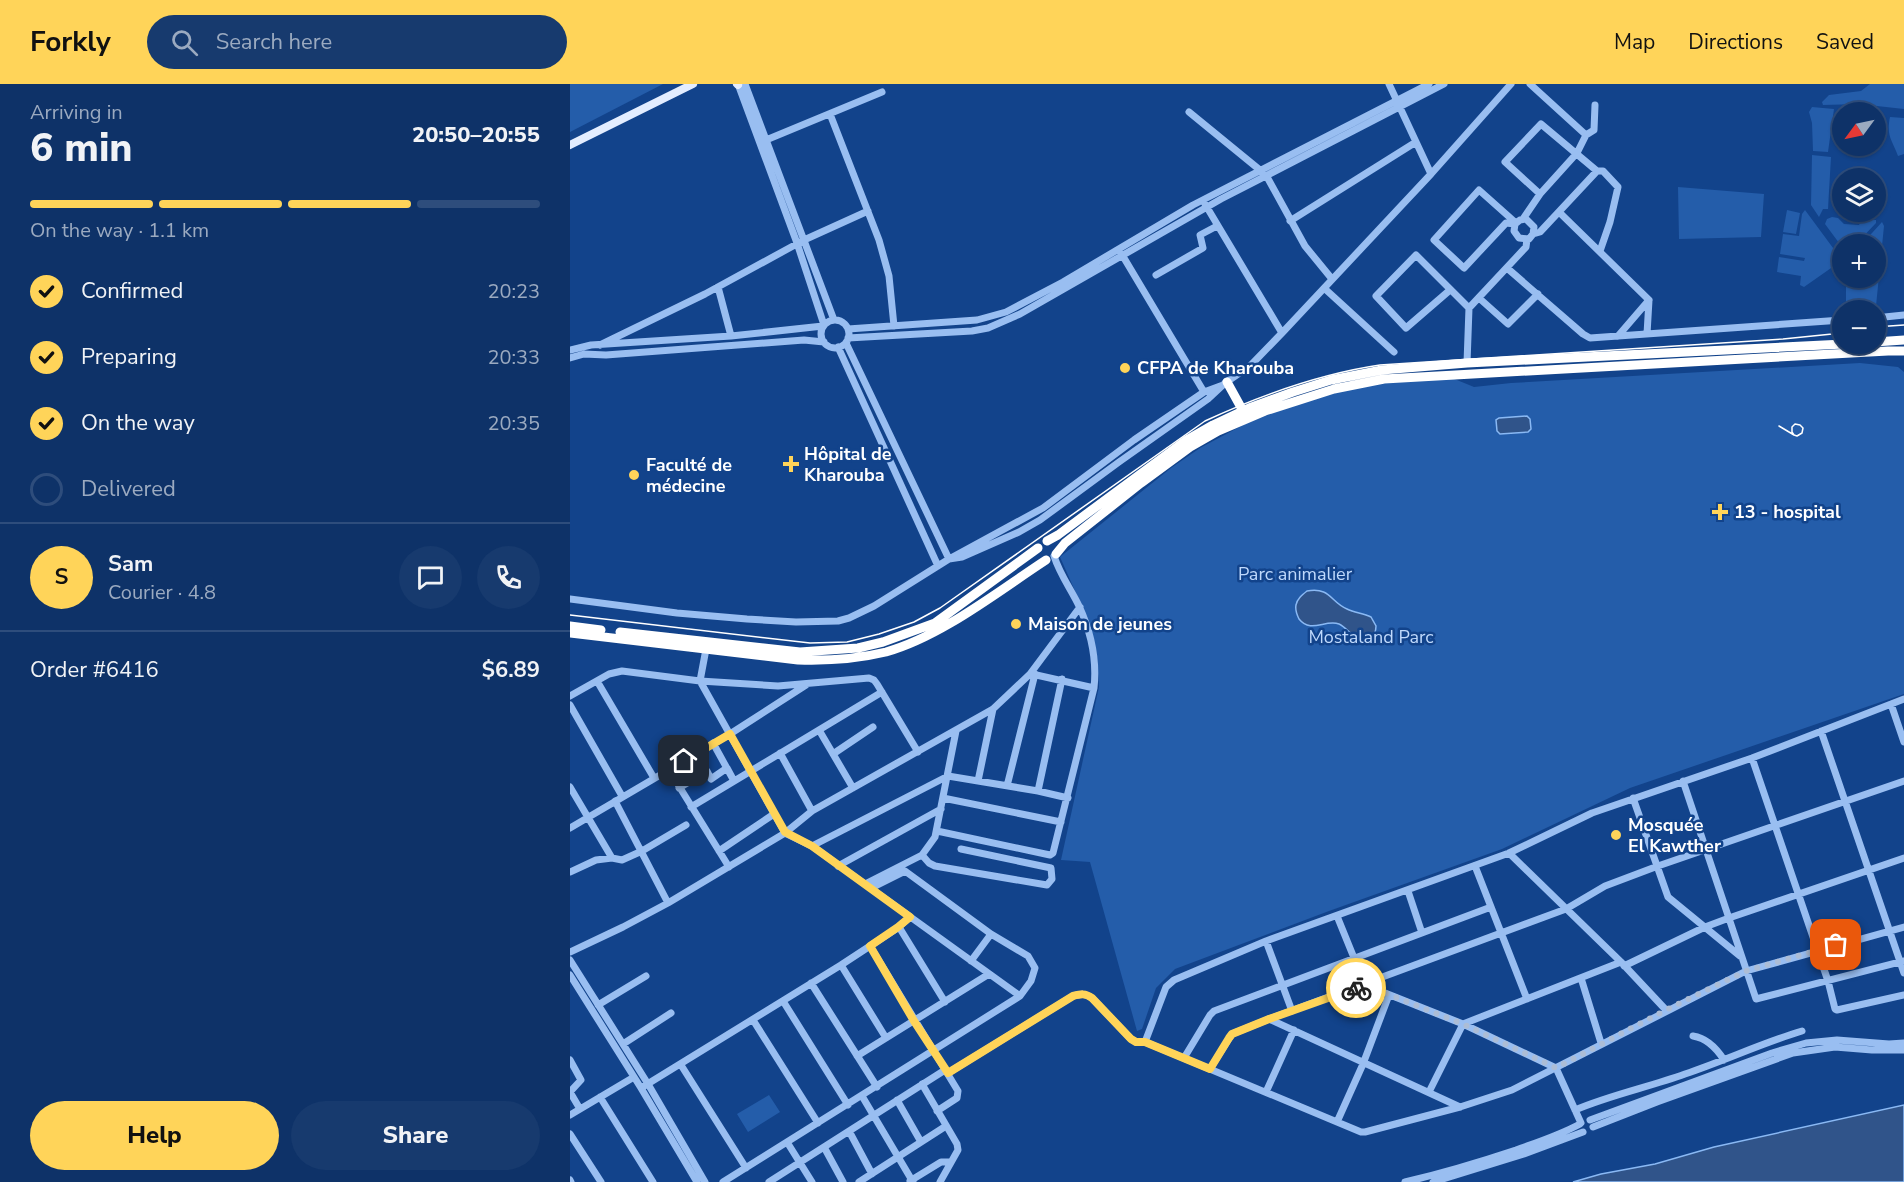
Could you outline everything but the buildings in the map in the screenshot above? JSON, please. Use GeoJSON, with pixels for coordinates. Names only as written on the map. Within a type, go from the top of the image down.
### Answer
{"type":"FeatureCollection","features":[{"type":"Feature","properties":{"kind":"highway"},"geometry":{"type":"LineString","coordinates":[[1886,341],[1904,340]]}},
{"type":"Feature","properties":{"kind":"highway"},"geometry":{"type":"LineString","coordinates":[[570,626],[779,650],[827,651],[858,648],[893,639],[935,623],[1038,548],[1041,543],[1059,535],[1185,441],[1243,411],[1331,380],[1382,370],[1467,363],[1832,345]]}},
{"type":"Feature","properties":{"kind":"highway"},"geometry":{"type":"LineString","coordinates":[[570,633],[788,659],[827,661],[860,657],[886,651],[939,630],[1051,557],[1065,543],[1141,483],[1190,447],[1218,431],[1265,411],[1334,389],[1395,378],[1659,362],[1904,351]]}},
{"type":"Feature","properties":{"kind":"highway"},"geometry":{"type":"LineString","coordinates":[[1225,383],[1243,411]]}},
{"type":"Feature","properties":{"kind":"highway"},"geometry":{"type":"LineString","coordinates":[[1047,541],[1055,545],[1051,557]]}},
{"type":"Feature","properties":{"kind":"highway"},"geometry":{"type":"LineString","coordinates":[[1038,548],[1039,554],[1051,557]]}},
{"type":"Feature","properties":{"kind":"main road"},"geometry":{"type":"LineString","coordinates":[[570,144],[693,84]]}},
{"type":"Feature","properties":{"kind":"street"},"geometry":{"type":"LineString","coordinates":[[740,84],[765,140],[834,320]]}},
{"type":"Feature","properties":{"kind":"street"},"geometry":{"type":"LineString","coordinates":[[740,84],[824,326],[821,335],[829,346],[838,347]]}},
{"type":"Feature","properties":{"kind":"street"},"geometry":{"type":"LineString","coordinates":[[1389,84],[1431,174]]}},
{"type":"Feature","properties":{"kind":"street"},"geometry":{"type":"LineString","coordinates":[[1204,204],[1266,175],[1397,104],[1429,84]]}},
{"type":"Feature","properties":{"kind":"street"},"geometry":{"type":"LineString","coordinates":[[838,347],[847,337],[882,331],[952,333],[988,328],[1020,314],[1259,170],[1444,84]]}},
{"type":"Feature","properties":{"kind":"street"},"geometry":{"type":"LineString","coordinates":[[949,559],[962,557],[1019,532],[1040,520],[1208,399],[1225,383],[1251,365],[1431,174],[1511,84]]}},
{"type":"Feature","properties":{"kind":"street"},"geometry":{"type":"LineString","coordinates":[[1530,84],[1586,135]]}},
{"type":"Feature","properties":{"kind":"street"},"geometry":{"type":"LineString","coordinates":[[765,140],[882,92]]}},
{"type":"Feature","properties":{"kind":"street"},"geometry":{"type":"LineString","coordinates":[[1595,105],[1594,130],[1586,135],[1578,153],[1518,222],[1514,231],[1516,236],[1522,240],[1540,232],[1597,171]]}},
{"type":"Feature","properties":{"kind":"street"},"geometry":{"type":"LineString","coordinates":[[1190,112],[1266,175],[1305,246],[1332,279]]}},
{"type":"Feature","properties":{"kind":"street"},"geometry":{"type":"LineString","coordinates":[[830,114],[879,240],[887,268],[894,326]]}},
{"type":"Feature","properties":{"kind":"street"},"geometry":{"type":"LineString","coordinates":[[1540,194],[1504,162],[1541,124],[1597,171],[1603,171],[1618,187],[1600,251]]}},
{"type":"Feature","properties":{"kind":"street"},"geometry":{"type":"LineString","coordinates":[[1290,221],[1416,142]]}},
{"type":"Feature","properties":{"kind":"street"},"geometry":{"type":"LineString","coordinates":[[1467,363],[1469,308],[1526,247],[1532,223],[1506,223],[1464,268],[1434,240],[1479,190],[1518,222]]}},
{"type":"Feature","properties":{"kind":"street"},"geometry":{"type":"LineString","coordinates":[[1204,204],[1282,333]]}},
{"type":"Feature","properties":{"kind":"street"},"geometry":{"type":"LineString","coordinates":[[600,345],[718,287],[796,243],[868,211]]}},
{"type":"Feature","properties":{"kind":"street"},"geometry":{"type":"LineString","coordinates":[[1559,212],[1649,300],[1647,334]]}},
{"type":"Feature","properties":{"kind":"street"},"geometry":{"type":"LineString","coordinates":[[1156,275],[1203,248],[1200,235],[1218,226]]}},
{"type":"Feature","properties":{"kind":"street"},"geometry":{"type":"LineString","coordinates":[[882,331],[894,326],[977,320],[1006,312],[1121,252]]}},
{"type":"Feature","properties":{"kind":"street"},"geometry":{"type":"LineString","coordinates":[[1121,252],[1204,392]]}},
{"type":"Feature","properties":{"kind":"street"},"geometry":{"type":"LineString","coordinates":[[1450,290],[1406,328],[1376,296],[1416,255],[1469,308]]}},
{"type":"Feature","properties":{"kind":"street"},"geometry":{"type":"LineString","coordinates":[[1507,268],[1590,338],[1832,321]]}},
{"type":"Feature","properties":{"kind":"street"},"geometry":{"type":"LineString","coordinates":[[718,287],[731,336]]}},
{"type":"Feature","properties":{"kind":"street"},"geometry":{"type":"LineString","coordinates":[[1324,288],[1394,352]]}},
{"type":"Feature","properties":{"kind":"street"},"geometry":{"type":"LineString","coordinates":[[1479,298],[1509,324],[1538,294]]}},
{"type":"Feature","properties":{"kind":"street"},"geometry":{"type":"LineString","coordinates":[[1618,336],[1649,300]]}},
{"type":"Feature","properties":{"kind":"street"},"geometry":{"type":"LineString","coordinates":[[1886,317],[1904,315]]}},
{"type":"Feature","properties":{"kind":"street"},"geometry":{"type":"LineString","coordinates":[[570,350],[591,345],[731,336],[824,326],[834,320],[843,322],[847,337],[949,559]]}},
{"type":"Feature","properties":{"kind":"street"},"geometry":{"type":"LineString","coordinates":[[570,358],[578,355],[606,355],[804,340],[824,342]]}},
{"type":"Feature","properties":{"kind":"street"},"geometry":{"type":"LineString","coordinates":[[591,345],[591,355]]}},
{"type":"Feature","properties":{"kind":"street"},"geometry":{"type":"LineString","coordinates":[[838,347],[938,566]]}},
{"type":"Feature","properties":{"kind":"street"},"geometry":{"type":"LineString","coordinates":[[570,598],[677,613],[747,619],[796,622],[838,621],[849,618],[874,606],[949,559],[1043,508],[1134,440],[1204,392],[1225,383]]}},
{"type":"Feature","properties":{"kind":"street"},"geometry":{"type":"LineString","coordinates":[[893,468],[904,463]]}},
{"type":"Feature","properties":{"kind":"street"},"geometry":{"type":"LineString","coordinates":[[936,831],[1053,854],[1094,688],[1095,669],[1093,649],[1080,607],[1051,557]]}},
{"type":"Feature","properties":{"kind":"street"},"geometry":{"type":"LineString","coordinates":[[570,952],[668,903],[785,832],[812,811],[993,709],[1033,674],[1080,607]]}},
{"type":"Feature","properties":{"kind":"street"},"geometry":{"type":"LineString","coordinates":[[706,649],[700,681],[785,832],[812,846],[1020,996]]}},
{"type":"Feature","properties":{"kind":"street"},"geometry":{"type":"LineString","coordinates":[[570,696],[609,674],[622,671],[700,681],[778,686],[868,678],[875,681],[918,752]]}},
{"type":"Feature","properties":{"kind":"street"},"geometry":{"type":"LineString","coordinates":[[1033,674],[1094,688]]}},
{"type":"Feature","properties":{"kind":"street"},"geometry":{"type":"LineString","coordinates":[[1007,786],[1033,674]]}},
{"type":"Feature","properties":{"kind":"street"},"geometry":{"type":"LineString","coordinates":[[1038,791],[1062,679]]}},
{"type":"Feature","properties":{"kind":"street"},"geometry":{"type":"LineString","coordinates":[[597,681],[654,778]]}},
{"type":"Feature","properties":{"kind":"street"},"geometry":{"type":"LineString","coordinates":[[570,828],[730,734],[808,683]]}},
{"type":"Feature","properties":{"kind":"street"},"geometry":{"type":"LineString","coordinates":[[778,686],[780,701]]}},
{"type":"Feature","properties":{"kind":"street"},"geometry":{"type":"LineString","coordinates":[[691,807],[882,692]]}},
{"type":"Feature","properties":{"kind":"street"},"geometry":{"type":"LineString","coordinates":[[1145,1042],[1169,983],[1266,941],[1509,853],[1592,813],[1752,758],[1904,699]]}},
{"type":"Feature","properties":{"kind":"street"},"geometry":{"type":"LineString","coordinates":[[1891,704],[1904,742]]}},
{"type":"Feature","properties":{"kind":"street"},"geometry":{"type":"LineString","coordinates":[[570,705],[668,903]]}},
{"type":"Feature","properties":{"kind":"street"},"geometry":{"type":"LineString","coordinates":[[978,781],[993,709]]}},
{"type":"Feature","properties":{"kind":"street"},"geometry":{"type":"LineString","coordinates":[[833,754],[873,727]]}},
{"type":"Feature","properties":{"kind":"street"},"geometry":{"type":"LineString","coordinates":[[819,730],[853,788]]}},
{"type":"Feature","properties":{"kind":"street"},"geometry":{"type":"LineString","coordinates":[[868,886],[922,855],[935,837],[956,731]]}},
{"type":"Feature","properties":{"kind":"street"},"geometry":{"type":"LineString","coordinates":[[1821,731],[1904,973]]}},
{"type":"Feature","properties":{"kind":"street"},"geometry":{"type":"LineString","coordinates":[[713,743],[734,781]]}},
{"type":"Feature","properties":{"kind":"street"},"geometry":{"type":"LineString","coordinates":[[780,753],[812,811]]}},
{"type":"Feature","properties":{"kind":"street"},"geometry":{"type":"LineString","coordinates":[[1752,758],[1836,1010],[1904,995]]}},
{"type":"Feature","properties":{"kind":"street"},"geometry":{"type":"LineString","coordinates":[[679,788],[707,771],[711,779],[727,768],[734,781]]}},
{"type":"Feature","properties":{"kind":"street"},"geometry":{"type":"LineString","coordinates":[[669,770],[729,867]]}},
{"type":"Feature","properties":{"kind":"street"},"geometry":{"type":"LineString","coordinates":[[812,846],[948,776],[1068,798]]}},
{"type":"Feature","properties":{"kind":"street"},"geometry":{"type":"LineString","coordinates":[[1683,781],[1756,999],[1902,962]]}},
{"type":"Feature","properties":{"kind":"street"},"geometry":{"type":"LineString","coordinates":[[1210,1069],[1232,1034],[1566,909],[1605,886],[1658,866],[1904,781]]}},
{"type":"Feature","properties":{"kind":"street"},"geometry":{"type":"LineString","coordinates":[[570,787],[612,858]]}},
{"type":"Feature","properties":{"kind":"street"},"geometry":{"type":"LineString","coordinates":[[943,798],[1061,822]]}},
{"type":"Feature","properties":{"kind":"street"},"geometry":{"type":"LineString","coordinates":[[1633,798],[1668,897],[1740,956]]}},
{"type":"Feature","properties":{"kind":"street"},"geometry":{"type":"LineString","coordinates":[[838,866],[941,809]]}},
{"type":"Feature","properties":{"kind":"street"},"geometry":{"type":"LineString","coordinates":[[719,851],[774,814]]}},
{"type":"Feature","properties":{"kind":"street"},"geometry":{"type":"LineString","coordinates":[[570,872],[596,860],[612,858],[622,860],[686,825]]}},
{"type":"Feature","properties":{"kind":"street"},"geometry":{"type":"LineString","coordinates":[[922,855],[929,864],[935,866],[1047,885],[1052,879],[1051,868],[961,849]]}},
{"type":"Feature","properties":{"kind":"street"},"geometry":{"type":"LineString","coordinates":[[1509,853],[1666,1010]]}},
{"type":"Feature","properties":{"kind":"street"},"geometry":{"type":"LineString","coordinates":[[1429,1092],[1463,1024],[1622,964],[1705,927],[1904,858]]}},
{"type":"Feature","properties":{"kind":"street"},"geometry":{"type":"LineString","coordinates":[[1475,866],[1527,999]]}},
{"type":"Feature","properties":{"kind":"street"},"geometry":{"type":"LineString","coordinates":[[723,1182],[934,1052],[1020,996],[1031,981],[1035,968],[1028,956],[991,934],[905,870],[868,886]]}},
{"type":"Feature","properties":{"kind":"street"},"geometry":{"type":"LineString","coordinates":[[1408,891],[1422,933]]}},
{"type":"Feature","properties":{"kind":"street"},"geometry":{"type":"LineString","coordinates":[[1184,1058],[1214,1011],[1491,907]]}},
{"type":"Feature","properties":{"kind":"street"},"geometry":{"type":"LineString","coordinates":[[1337,916],[1365,985],[1463,1024],[1556,1068],[1583,1132]]}},
{"type":"Feature","properties":{"kind":"street"},"geometry":{"type":"LineString","coordinates":[[645,1086],[841,965],[910,917]]}},
{"type":"Feature","properties":{"kind":"street"},"geometry":{"type":"LineString","coordinates":[[898,927],[945,1002]]}},
{"type":"Feature","properties":{"kind":"street"},"geometry":{"type":"LineString","coordinates":[[769,1182],[777,1180],[800,1162],[922,1084],[947,1072],[1073,996],[1081,994],[1092,998],[1136,1042],[1145,1042],[1365,1132],[1460,1107],[1512,1090],[1746,971],[1904,927]]}},
{"type":"Feature","properties":{"kind":"street"},"geometry":{"type":"LineString","coordinates":[[971,961],[991,934]]}},
{"type":"Feature","properties":{"kind":"street"},"geometry":{"type":"LineString","coordinates":[[1266,941],[1292,1011]]}},
{"type":"Feature","properties":{"kind":"street"},"geometry":{"type":"LineString","coordinates":[[870,946],[958,1091],[957,1098],[937,1111]]}},
{"type":"Feature","properties":{"kind":"street"},"geometry":{"type":"LineString","coordinates":[[570,960],[623,1044],[697,1182]]}},
{"type":"Feature","properties":{"kind":"street"},"geometry":{"type":"LineString","coordinates":[[841,965],[886,1038]]}},
{"type":"Feature","properties":{"kind":"street"},"geometry":{"type":"LineString","coordinates":[[857,1056],[989,974]]}},
{"type":"Feature","properties":{"kind":"street"},"geometry":{"type":"LineString","coordinates":[[570,975],[634,1077],[645,1086],[705,1182]]}},
{"type":"Feature","properties":{"kind":"street"},"geometry":{"type":"LineString","coordinates":[[598,1005],[646,975]]}},
{"type":"Feature","properties":{"kind":"street"},"geometry":{"type":"LineString","coordinates":[[1581,978],[1601,1044]]}},
{"type":"Feature","properties":{"kind":"street"},"geometry":{"type":"LineString","coordinates":[[811,983],[877,1087]]}},
{"type":"Feature","properties":{"kind":"street"},"geometry":{"type":"LineString","coordinates":[[1337,1122],[1363,1064],[1389,995]]}},
{"type":"Feature","properties":{"kind":"street"},"geometry":{"type":"LineString","coordinates":[[783,1001],[848,1105]]}},
{"type":"Feature","properties":{"kind":"street"},"geometry":{"type":"LineString","coordinates":[[623,1044],[672,1012]]}},
{"type":"Feature","properties":{"kind":"street"},"geometry":{"type":"LineString","coordinates":[[1269,1019],[1460,1107]]}},
{"type":"Feature","properties":{"kind":"street"},"geometry":{"type":"LineString","coordinates":[[753,1020],[818,1123]]}},
{"type":"Feature","properties":{"kind":"street"},"geometry":{"type":"LineString","coordinates":[[1266,1092],[1294,1030]]}},
{"type":"Feature","properties":{"kind":"street"},"geometry":{"type":"LineString","coordinates":[[1575,1110],[1600,1100],[1659,1083],[1802,1031]]}},
{"type":"Feature","properties":{"kind":"street"},"geometry":{"type":"LineString","coordinates":[[1693,1036],[1712,1046],[1724,1060]]}},
{"type":"Feature","properties":{"kind":"street"},"geometry":{"type":"LineString","coordinates":[[1592,1124],[1740,1065],[1806,1043],[1837,1040],[1904,1043]]}},
{"type":"Feature","properties":{"kind":"street"},"geometry":{"type":"LineString","coordinates":[[1405,1182],[1503,1154],[1553,1137],[1584,1120],[1592,1124],[1793,1053],[1822,1047],[1904,1050]]}},
{"type":"Feature","properties":{"kind":"street"},"geometry":{"type":"LineString","coordinates":[[570,1060],[581,1080],[570,1092],[580,1109]]}},
{"type":"Feature","properties":{"kind":"street"},"geometry":{"type":"LineString","coordinates":[[681,1065],[746,1168]]}},
{"type":"Feature","properties":{"kind":"street"},"geometry":{"type":"LineString","coordinates":[[570,1115],[634,1077]]}},
{"type":"Feature","properties":{"kind":"street"},"geometry":{"type":"LineString","coordinates":[[922,1084],[957,1144],[958,1150],[940,1182]]}},
{"type":"Feature","properties":{"kind":"street"},"geometry":{"type":"LineString","coordinates":[[862,1096],[911,1181],[941,1162],[950,1162]]}},
{"type":"Feature","properties":{"kind":"street"},"geometry":{"type":"LineString","coordinates":[[600,1097],[652,1182]]}},
{"type":"Feature","properties":{"kind":"street"},"geometry":{"type":"LineString","coordinates":[[897,1100],[921,1142]]}},
{"type":"Feature","properties":{"kind":"street"},"geometry":{"type":"LineString","coordinates":[[1433,1182],[1524,1154],[1583,1132],[1590,1132],[1592,1124]]}},
{"type":"Feature","properties":{"kind":"street"},"geometry":{"type":"LineString","coordinates":[[859,1182],[946,1126]]}},
{"type":"Feature","properties":{"kind":"street"},"geometry":{"type":"LineString","coordinates":[[849,1131],[873,1173]]}},
{"type":"Feature","properties":{"kind":"street"},"geometry":{"type":"LineString","coordinates":[[570,1134],[601,1182]]}},
{"type":"Feature","properties":{"kind":"street"},"geometry":{"type":"LineString","coordinates":[[787,1142],[812,1182]]}},
{"type":"Feature","properties":{"kind":"street"},"geometry":{"type":"LineString","coordinates":[[824,1147],[843,1182]]}},
{"type":"Feature","properties":{"kind":"green space"},"geometry":{"type":"Polygon","coordinates":[[[570,84],[663,84],[570,132],[570,84]]]}},
{"type":"Feature","properties":{"kind":"green space"},"geometry":{"type":"Polygon","coordinates":[[[1870,84],[1904,84],[1904,109],[1886,107],[1886,102],[1832,102],[1832,105],[1823,105],[1822,102],[1829,95],[1861,91],[1870,84]]]}},
{"type":"Feature","properties":{"kind":"green space"},"geometry":{"type":"Polygon","coordinates":[[[1812,107],[1832,109],[1828,152],[1813,151],[1812,123],[1809,112],[1812,107]]]}},
{"type":"Feature","properties":{"kind":"green space"},"geometry":{"type":"Polygon","coordinates":[[[1890,117],[1904,118],[1904,154],[1898,156],[1889,133],[1890,117]]]}},
{"type":"Feature","properties":{"kind":"green space"},"geometry":{"type":"Polygon","coordinates":[[[1812,155],[1831,157],[1828,209],[1823,209],[1819,217],[1811,205],[1812,155]]]}},
{"type":"Feature","properties":{"kind":"green space"},"geometry":{"type":"Polygon","coordinates":[[[1678,187],[1764,194],[1761,237],[1679,239],[1678,187]]]}},
{"type":"Feature","properties":{"kind":"green space"},"geometry":{"type":"Polygon","coordinates":[[[1787,210],[1800,213],[1796,234],[1783,232],[1787,210]]]}},
{"type":"Feature","properties":{"kind":"green space"},"geometry":{"type":"Polygon","coordinates":[[[1805,210],[1832,247],[1832,267],[1804,287],[1800,285],[1801,276],[1777,272],[1779,257],[1804,261],[1805,258],[1780,254],[1783,234],[1799,236],[1802,214],[1805,210]]]}},
{"type":"Feature","properties":{"kind":"green space"},"geometry":{"type":"Polygon","coordinates":[[[1832,217],[1832,222],[1844,224],[1876,223],[1866,234],[1832,234],[1825,224],[1827,219],[1832,217]]]}},
{"type":"Feature","properties":{"kind":"green space"},"geometry":{"type":"Polygon","coordinates":[[[1882,222],[1883,234],[1871,234],[1882,222]]]}},
{"type":"Feature","properties":{"kind":"green space"},"geometry":{"type":"Polygon","coordinates":[[[1846,288],[1878,288],[1877,300],[1846,300],[1846,288]]]}},
{"type":"Feature","properties":{"kind":"green space","name":"Mostaland Parc"},"geometry":{"type":"Polygon","coordinates":[[[1860,363],[1898,367],[1904,372],[1904,694],[1630,788],[1502,849],[1175,969],[1156,988],[1142,1029],[1137,1031],[1090,862],[1061,860],[1099,687],[1097,657],[1091,627],[1060,557],[1171,468],[1200,448],[1245,424],[1290,406],[1345,389],[1384,382],[1452,378],[1474,387],[1860,363]]]}},
{"type":"Feature","properties":{"kind":"green space"},"geometry":{"type":"Polygon","coordinates":[[[769,1095],[780,1112],[748,1132],[737,1114],[769,1095]]]}},
{"type":"Feature","properties":{"kind":"shaded area"},"geometry":{"type":"Polygon","coordinates":[[[1527,416],[1530,419],[1531,429],[1528,432],[1500,434],[1497,431],[1496,420],[1499,418],[1527,416]]]}},
{"type":"Feature","properties":{"kind":"shaded area"},"geometry":{"type":"Polygon","coordinates":[[[1315,590],[1326,593],[1341,606],[1371,617],[1376,626],[1374,634],[1370,638],[1361,640],[1339,624],[1313,626],[1304,623],[1298,617],[1296,607],[1299,599],[1307,591],[1315,590]]]}},
{"type":"Feature","properties":{"kind":"shaded area"},"geometry":{"type":"Polygon","coordinates":[[[1904,1105],[1904,1182],[1573,1182],[1601,1174],[1655,1164],[1714,1147],[1904,1105]]]}},
{"type":"Feature","properties":{"kind":"tram line"},"geometry":{"type":"LineString","coordinates":[[1886,326],[1904,325]]}},
{"type":"Feature","properties":{"kind":"tram line"},"geometry":{"type":"LineString","coordinates":[[570,615],[810,643],[847,642],[914,622],[940,608],[1205,421],[1247,403],[1313,380],[1380,365],[1832,334]]}},
{"type":"Feature","properties":{"kind":"tram line"},"geometry":{"type":"LineString","coordinates":[[1779,426],[1794,435],[1797,436],[1802,433],[1803,428],[1800,425],[1795,424],[1792,427],[1794,435]]}},
{"type":"Feature","properties":{"kind":"way so far"},"geometry":{"type":"LineString","coordinates":[[1356,988],[1365,985],[1463,1024],[1556,1068],[1746,971],[1836,945]]}},
{"type":"Feature","properties":{"kind":"place","name":"CFPA de Kharouba"},"geometry":{"type":"Point","coordinates":[1125,368]}},
{"type":"Feature","properties":{"kind":"place","name":"Hôpital de Kharouba"},"geometry":{"type":"Point","coordinates":[791,464]}},
{"type":"Feature","properties":{"kind":"place","name":"Faculté de médecine"},"geometry":{"type":"Point","coordinates":[634,475]}},
{"type":"Feature","properties":{"kind":"place","name":"13 - hospital"},"geometry":{"type":"Point","coordinates":[1720,512]}},
{"type":"Feature","properties":{"kind":"place","name":"Maison de jeunes"},"geometry":{"type":"Point","coordinates":[1016,624]}},
{"type":"Feature","properties":{"kind":"place","name":"Mosquée El Kawther"},"geometry":{"type":"Point","coordinates":[1616,835]}},
{"type":"Feature","properties":{"kind":"route"},"geometry":{"type":"LineString","coordinates":[[684,761],[730,734],[785,832],[812,846],[910,917],[870,946],[948,1073],[1073,996],[1081,994],[1092,998],[1136,1042],[1145,1042],[1210,1069],[1232,1034],[1356,988]]}},
{"type":"Feature","properties":{"kind":"park label","name":"Parc animalier"},"geometry":{"type":"Point","coordinates":[1295,574]}}]}
